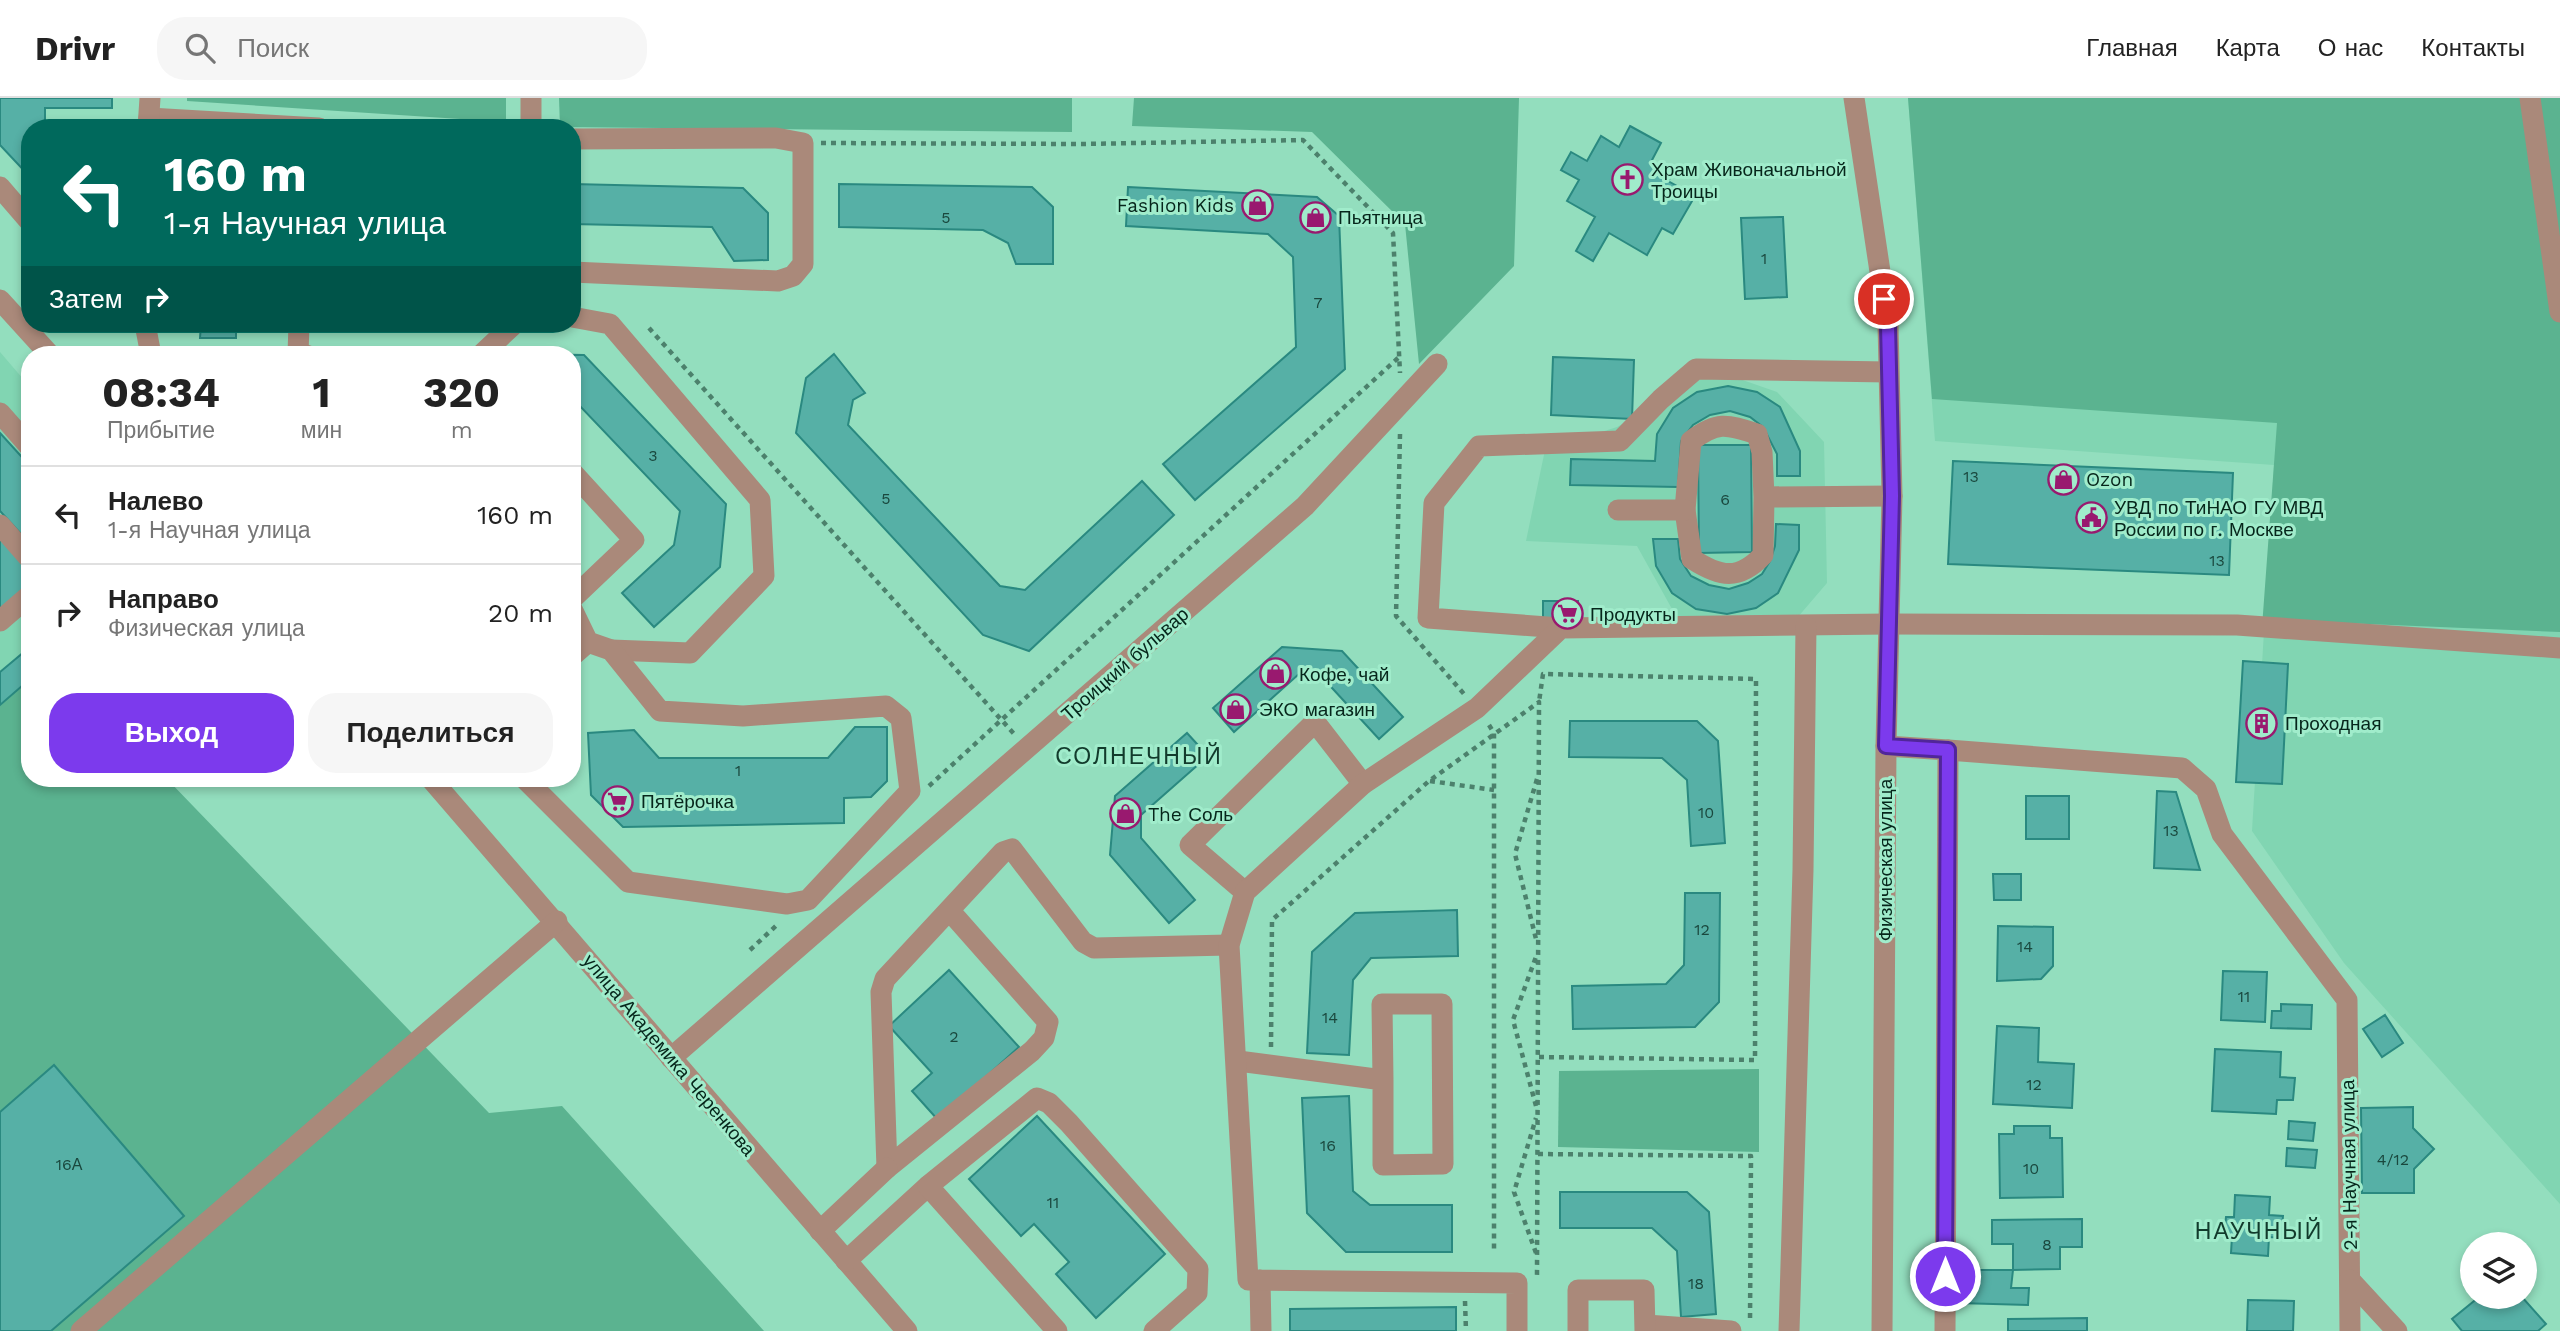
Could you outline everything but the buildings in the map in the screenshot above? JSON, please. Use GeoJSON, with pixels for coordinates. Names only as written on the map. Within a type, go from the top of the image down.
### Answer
{"type":"FeatureCollection","features":[{"type":"Feature","properties":{"kind":"street"},"geometry":{"type":"LineString","coordinates":[[531,98],[531,119]]}},
{"type":"Feature","properties":{"kind":"street","name":"Физическая улица"},"geometry":{"type":"LineString","coordinates":[[1854,98],[1888,325],[1892,496],[1886,746],[1882,1331]]}},
{"type":"Feature","properties":{"kind":"street"},"geometry":{"type":"LineString","coordinates":[[2530,98],[2560,312]]}},
{"type":"Feature","properties":{"kind":"street"},"geometry":{"type":"LineString","coordinates":[[149,115],[201,119]]}},
{"type":"Feature","properties":{"kind":"street"},"geometry":{"type":"LineString","coordinates":[[581,139],[776,138],[803,143],[803,264],[793,276],[778,281],[581,272]]}},
{"type":"Feature","properties":{"kind":"street"},"geometry":{"type":"LineString","coordinates":[[0,187],[21,212]]}},
{"type":"Feature","properties":{"kind":"street"},"geometry":{"type":"LineString","coordinates":[[0,300],[21,323]]}},
{"type":"Feature","properties":{"kind":"street"},"geometry":{"type":"LineString","coordinates":[[581,319],[610,324],[760,500],[764,576],[690,653],[581,649]]}},
{"type":"Feature","properties":{"kind":"street"},"geometry":{"type":"LineString","coordinates":[[30,333],[42,346]]}},
{"type":"Feature","properties":{"kind":"street"},"geometry":{"type":"LineString","coordinates":[[491,346],[504,333]]}},
{"type":"Feature","properties":{"kind":"street","name":"Троицкий бульвар"},"geometry":{"type":"LineString","coordinates":[[671,1058],[1305,506],[1437,364]]}},
{"type":"Feature","properties":{"kind":"street"},"geometry":{"type":"LineString","coordinates":[[1888,372],[1696,369],[1661,399],[1620,441],[1479,446],[1434,503],[1429,618],[1561,628],[1888,624],[2237,625],[2560,648]]}},
{"type":"Feature","properties":{"kind":"street"},"geometry":{"type":"LineString","coordinates":[[0,413],[21,437]]}},
{"type":"Feature","properties":{"kind":"street"},"geometry":{"type":"LineString","coordinates":[[1728,424],[1757,434],[1762,452],[1764,497],[1766,532],[1763,555],[1751,568],[1732,574],[1710,570],[1692,559],[1685,510],[1690,441],[1708,428],[1728,424]]}},
{"type":"Feature","properties":{"kind":"street"},"geometry":{"type":"LineString","coordinates":[[581,482],[634,540],[581,590]]}},
{"type":"Feature","properties":{"kind":"street"},"geometry":{"type":"LineString","coordinates":[[1764,497],[1892,496]]}},
{"type":"Feature","properties":{"kind":"street"},"geometry":{"type":"LineString","coordinates":[[1618,510],[1685,510]]}},
{"type":"Feature","properties":{"kind":"street"},"geometry":{"type":"LineString","coordinates":[[0,525],[21,549]]}},
{"type":"Feature","properties":{"kind":"street"},"geometry":{"type":"LineString","coordinates":[[0,621],[21,603]]}},
{"type":"Feature","properties":{"kind":"street"},"geometry":{"type":"LineString","coordinates":[[1789,1331],[1803,870],[1806,626]]}},
{"type":"Feature","properties":{"kind":"street"},"geometry":{"type":"LineString","coordinates":[[1517,1331],[1517,1283],[1248,1280],[1238,1061],[1229,945],[1245,892],[1363,784],[1477,708],[1561,628]]}},
{"type":"Feature","properties":{"kind":"street"},"geometry":{"type":"LineString","coordinates":[[533,787],[628,882],[787,904],[808,900],[910,791],[901,718],[886,706],[743,716],[660,711],[611,650]]}},
{"type":"Feature","properties":{"kind":"street"},"geometry":{"type":"LineString","coordinates":[[1245,892],[1190,845],[1315,722],[1363,784]]}},
{"type":"Feature","properties":{"kind":"street"},"geometry":{"type":"LineString","coordinates":[[1886,746],[1948,750],[1945,1331]]}},
{"type":"Feature","properties":{"kind":"street","name":"2-я Научная улица"},"geometry":{"type":"LineString","coordinates":[[1948,750],[2182,768],[2206,789],[2222,834],[2347,1000],[2350,1331]]}},
{"type":"Feature","properties":{"kind":"street","name":"улица Академика Черенкова"},"geometry":{"type":"LineString","coordinates":[[438,787],[557,921],[906,1331]]}},
{"type":"Feature","properties":{"kind":"street"},"geometry":{"type":"LineString","coordinates":[[887,1168],[881,992],[885,979],[1003,852],[1012,849],[1083,942],[1094,948],[1229,945]]}},
{"type":"Feature","properties":{"kind":"street"},"geometry":{"type":"LineString","coordinates":[[820,1231],[887,1168],[1032,1051],[1044,1038],[1048,1022],[949,910]]}},
{"type":"Feature","properties":{"kind":"street"},"geometry":{"type":"LineString","coordinates":[[81,1331],[557,921]]}},
{"type":"Feature","properties":{"kind":"street"},"geometry":{"type":"LineString","coordinates":[[1382,1004],[1442,1004],[1443,1164],[1383,1165],[1383,1080],[1382,1004]]}},
{"type":"Feature","properties":{"kind":"street"},"geometry":{"type":"LineString","coordinates":[[1238,1061],[1383,1080]]}},
{"type":"Feature","properties":{"kind":"street"},"geometry":{"type":"LineString","coordinates":[[846,1261],[928,1186],[1037,1098],[1049,1103],[1198,1269],[1197,1293],[1154,1331]]}},
{"type":"Feature","properties":{"kind":"street"},"geometry":{"type":"LineString","coordinates":[[928,1186],[1057,1331]]}},
{"type":"Feature","properties":{"kind":"street"},"geometry":{"type":"LineString","coordinates":[[1260,1280],[1261,1331]]}},
{"type":"Feature","properties":{"kind":"street"},"geometry":{"type":"LineString","coordinates":[[2350,1280],[2397,1331]]}},
{"type":"Feature","properties":{"kind":"street"},"geometry":{"type":"LineString","coordinates":[[1577,1331],[1578,1290],[1644,1290],[1646,1328],[1731,1331]]}},
{"type":"Feature","properties":{"kind":"path"},"geometry":{"type":"LineString","coordinates":[[803,143],[1082,144],[1303,140],[1393,233],[1401,402],[1396,616],[1477,708],[1494,733],[1494,1252]]}},
{"type":"Feature","properties":{"kind":"path"},"geometry":{"type":"LineString","coordinates":[[649,328],[1027,749]]}},
{"type":"Feature","properties":{"kind":"path"},"geometry":{"type":"LineString","coordinates":[[922,793],[1399,357]]}},
{"type":"Feature","properties":{"kind":"path"},"geometry":{"type":"LineString","coordinates":[[1537,1282],[1539,702],[1543,674],[1756,679],[1755,1060],[1538,1058]]}},
{"type":"Feature","properties":{"kind":"path"},"geometry":{"type":"LineString","coordinates":[[1270,1065],[1272,920],[1429,781],[1539,702]]}},
{"type":"Feature","properties":{"kind":"path"},"geometry":{"type":"LineString","coordinates":[[1537,1257],[1514,1192],[1538,1113],[1513,1020],[1539,950],[1515,854],[1539,771]]}},
{"type":"Feature","properties":{"kind":"path"},"geometry":{"type":"LineString","coordinates":[[1429,781],[1494,790]]}},
{"type":"Feature","properties":{"kind":"path"},"geometry":{"type":"LineString","coordinates":[[750,950],[804,901]]}},
{"type":"Feature","properties":{"kind":"path"},"geometry":{"type":"LineString","coordinates":[[1538,1154],[1751,1156],[1750,1331]]}},
{"type":"Feature","properties":{"kind":"shaded area"},"geometry":{"type":"Polygon","coordinates":[[[187,98],[506,98],[506,119],[460,119],[187,101],[187,98]]]}},
{"type":"Feature","properties":{"kind":"shaded area"},"geometry":{"type":"Polygon","coordinates":[[[559,98],[1072,98],[1072,132],[581,127],[581,119],[560,119],[559,98]]]}},
{"type":"Feature","properties":{"kind":"shaded area"},"geometry":{"type":"Polygon","coordinates":[[[1134,98],[1519,98],[1514,266],[1419,364],[1405,224],[1312,132],[1132,126],[1134,98]]]}},
{"type":"Feature","properties":{"kind":"shaded area"},"geometry":{"type":"Polygon","coordinates":[[[1908,98],[2560,98],[2560,1204],[2344,963],[2252,831],[2274,465],[1935,441],[1908,98]]]}},
{"type":"Feature","properties":{"kind":"shaded area"},"geometry":{"type":"Polygon","coordinates":[[[1908,98],[2560,98],[2560,632],[2295,621],[2262,627],[2277,423],[1932,399],[1908,98]]]}},
{"type":"Feature","properties":{"kind":"shaded area"},"geometry":{"type":"Polygon","coordinates":[[[0,352],[21,376],[21,687],[0,705],[0,352]]]}},
{"type":"Feature","properties":{"kind":"shaded area"},"geometry":{"type":"Polygon","coordinates":[[[1711,369],[1777,392],[1824,442],[1827,583],[1797,618],[1682,627],[1637,546],[1526,541],[1545,450],[1617,427],[1684,390],[1711,369]]]}},
{"type":"Feature","properties":{"kind":"shaded area"},"geometry":{"type":"Polygon","coordinates":[[[21,687],[21,787],[175,787],[489,1113],[562,1106],[764,1331],[0,1331],[0,705],[21,687]]]}},
{"type":"Feature","properties":{"kind":"shaded area"},"geometry":{"type":"Polygon","coordinates":[[[1759,1069],[1759,1152],[1558,1147],[1559,1071],[1759,1069]]]}},
{"type":"Feature","properties":{"kind":"place","name":"Храм Живоначальной Троицы"},"geometry":{"type":"Point","coordinates":[1628,180]}},
{"type":"Feature","properties":{"kind":"place","name":"Fashion Kids"},"geometry":{"type":"Point","coordinates":[1257,205]}},
{"type":"Feature","properties":{"kind":"place","name":"Пьятница"},"geometry":{"type":"Point","coordinates":[1315,217]}},
{"type":"Feature","properties":{"kind":"place","name":"Ozon"},"geometry":{"type":"Point","coordinates":[2063,479]}},
{"type":"Feature","properties":{"kind":"place","name":"УВД по ТиНАО ГУ МВД России по г. Москве"},"geometry":{"type":"Point","coordinates":[2091,518]}},
{"type":"Feature","properties":{"kind":"place","name":"Продукты"},"geometry":{"type":"Point","coordinates":[1567,614]}},
{"type":"Feature","properties":{"kind":"place","name":"Кофе, чай"},"geometry":{"type":"Point","coordinates":[1276,674]}},
{"type":"Feature","properties":{"kind":"place","name":"ЭКО магазин"},"geometry":{"type":"Point","coordinates":[1236,709]}},
{"type":"Feature","properties":{"kind":"place","name":"Проходная"},"geometry":{"type":"Point","coordinates":[2262,723]}},
{"type":"Feature","properties":{"kind":"place","name":"Пятёрочка"},"geometry":{"type":"Point","coordinates":[618,801]}},
{"type":"Feature","properties":{"kind":"place","name":"The Соль"},"geometry":{"type":"Point","coordinates":[1125,814]}},
{"type":"Feature","properties":{"kind":"district","name":"СОЛНЕЧНЫЙ"},"geometry":{"type":"Point","coordinates":[1139,756]}},
{"type":"Feature","properties":{"kind":"district","name":"НАУЧНЫЙ"},"geometry":{"type":"Point","coordinates":[2259,1231]}},
{"type":"Feature","properties":{"kind":"route"},"geometry":{"type":"LineString","coordinates":[[1884,299],[1888,325],[1892,496],[1886,746],[1948,750],[1945,1276]]}}]}
